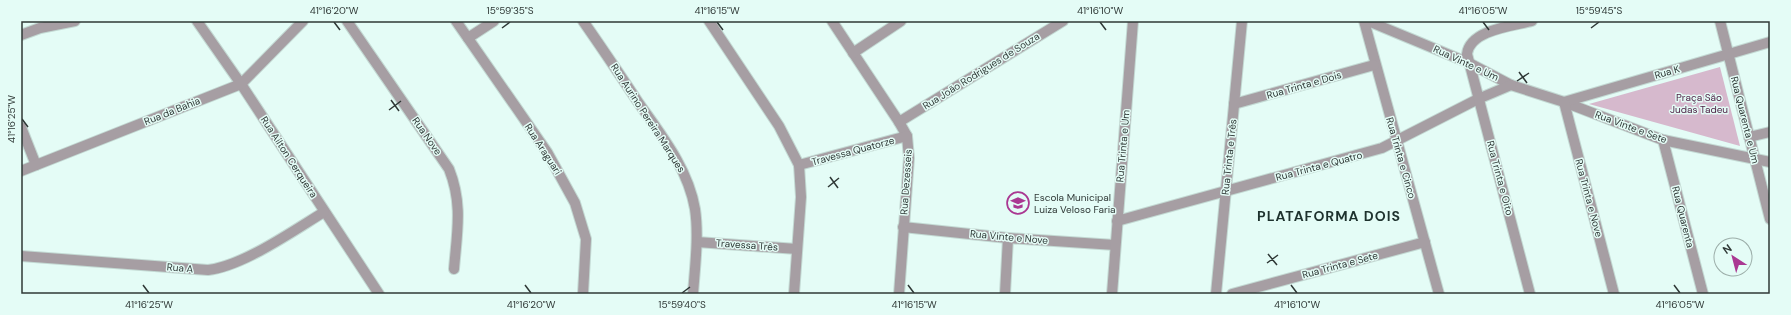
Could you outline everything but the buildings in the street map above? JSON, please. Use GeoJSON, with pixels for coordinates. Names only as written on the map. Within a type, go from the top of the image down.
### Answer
{"type":"FeatureCollection","features":[{"type":"Feature","properties":{"kind":"street"},"geometry":{"type":"LineString","coordinates":[[21,35],[40,28],[76,21]]}},
{"type":"Feature","properties":{"kind":"street","name":"Rua Ailton Cerqueira"},"geometry":{"type":"LineString","coordinates":[[197,21],[241,84],[379,294]]}},
{"type":"Feature","properties":{"kind":"street","name":"Rua da Bahia"},"geometry":{"type":"LineString","coordinates":[[21,171],[241,84],[303,21]]}},
{"type":"Feature","properties":{"kind":"street","name":"Rua Nove"},"geometry":{"type":"LineString","coordinates":[[346,21],[449,169],[456,190],[458,208],[454,269]]}},
{"type":"Feature","properties":{"kind":"street","name":"Rua Araguari"},"geometry":{"type":"LineString","coordinates":[[456,21],[547,152],[575,204],[586,238],[583,294]]}},
{"type":"Feature","properties":{"kind":"street"},"geometry":{"type":"LineString","coordinates":[[468,38],[494,21]]}},
{"type":"Feature","properties":{"kind":"street","name":"Rua Aurino Pereira Marques"},"geometry":{"type":"LineString","coordinates":[[583,21],[654,124],[684,172],[695,210],[696,242],[693,294]]}},
{"type":"Feature","properties":{"kind":"street"},"geometry":{"type":"LineString","coordinates":[[709,21],[779,126],[799,165],[801,197],[794,294]]}},
{"type":"Feature","properties":{"kind":"street","name":"Rua Dezesseis"},"geometry":{"type":"LineString","coordinates":[[832,21],[907,136],[909,158],[899,294]]}},
{"type":"Feature","properties":{"kind":"street"},"geometry":{"type":"LineString","coordinates":[[853,53],[901,21]]}},
{"type":"Feature","properties":{"kind":"street","name":"Rua João Rodrigues de Souza"},"geometry":{"type":"LineString","coordinates":[[899,122],[1050,25],[1063,21]]}},
{"type":"Feature","properties":{"kind":"street","name":"Rua Trinta e Um"},"geometry":{"type":"LineString","coordinates":[[1112,294],[1133,21]]}},
{"type":"Feature","properties":{"kind":"street","name":"Rua Trinta e Três"},"geometry":{"type":"LineString","coordinates":[[1216,294],[1242,21]]}},
{"type":"Feature","properties":{"kind":"street","name":"Rua Trinta e Cinco"},"geometry":{"type":"LineString","coordinates":[[1364,21],[1374,65],[1439,294]]}},
{"type":"Feature","properties":{"kind":"street","name":"Rua Vinte e Um"},"geometry":{"type":"LineString","coordinates":[[1368,21],[1469,63],[1511,85],[1564,102]]}},
{"type":"Feature","properties":{"kind":"street","name":"Rua Trinta e Oito"},"geometry":{"type":"LineString","coordinates":[[1530,294],[1467,54],[1468,48],[1475,39],[1488,33],[1532,21]]}},
{"type":"Feature","properties":{"kind":"street","name":"Rua Quarenta e Um"},"geometry":{"type":"LineString","coordinates":[[1720,21],[1770,219]]}},
{"type":"Feature","properties":{"kind":"street","name":"Rua K"},"geometry":{"type":"LineString","coordinates":[[1564,102],[1770,42]]}},
{"type":"Feature","properties":{"kind":"street","name":"Rua Trinta e Dois"},"geometry":{"type":"LineString","coordinates":[[1234,104],[1374,65]]}},
{"type":"Feature","properties":{"kind":"street","name":"Rua Trinta e Quatro"},"geometry":{"type":"LineString","coordinates":[[1118,221],[1370,152],[1396,142],[1478,99],[1511,85]]}},
{"type":"Feature","properties":{"kind":"street","name":"Rua Vinte e Sete"},"geometry":{"type":"LineString","coordinates":[[1564,102],[1663,140],[1770,162]]}},
{"type":"Feature","properties":{"kind":"street","name":"Rua Trinta e Nove"},"geometry":{"type":"LineString","coordinates":[[1564,102],[1614,294]]}},
{"type":"Feature","properties":{"kind":"street"},"geometry":{"type":"LineString","coordinates":[[21,127],[36,165]]}},
{"type":"Feature","properties":{"kind":"street"},"geometry":{"type":"LineString","coordinates":[[1749,137],[1770,132]]}},
{"type":"Feature","properties":{"kind":"street","name":"Travessa Quatorze"},"geometry":{"type":"LineString","coordinates":[[799,165],[907,136]]}},
{"type":"Feature","properties":{"kind":"street","name":"Rua Quarenta"},"geometry":{"type":"LineString","coordinates":[[1663,140],[1703,294]]}},
{"type":"Feature","properties":{"kind":"street","name":"Rua A"},"geometry":{"type":"LineString","coordinates":[[21,256],[208,270],[219,269],[236,264],[324,212]]}},
{"type":"Feature","properties":{"kind":"street","name":"Rua Vinte e Nove"},"geometry":{"type":"LineString","coordinates":[[903,227],[1008,238],[1115,245]]}},
{"type":"Feature","properties":{"kind":"street"},"geometry":{"type":"LineString","coordinates":[[1004,294],[1008,238]]}},
{"type":"Feature","properties":{"kind":"street","name":"Travessa Três"},"geometry":{"type":"LineString","coordinates":[[696,242],[797,249]]}},
{"type":"Feature","properties":{"kind":"street","name":"Rua Trinta e Sete"},"geometry":{"type":"LineString","coordinates":[[1232,294],[1425,242]]}},
{"type":"Feature","properties":{"kind":"green space","name":"Praça São Judas Tadeu"},"geometry":{"type":"Polygon","coordinates":[[[1720,67],[1740,146],[1589,104],[1720,67]]]}},
{"type":"Feature","properties":{"kind":"place","name":"Escola Municipal Luiza Veloso Faria"},"geometry":{"type":"Point","coordinates":[1018,203]}},
{"type":"Feature","properties":{"kind":"district","name":"PLATAFORMA DOIS"},"geometry":{"type":"Point","coordinates":[1329,216]}}]}
